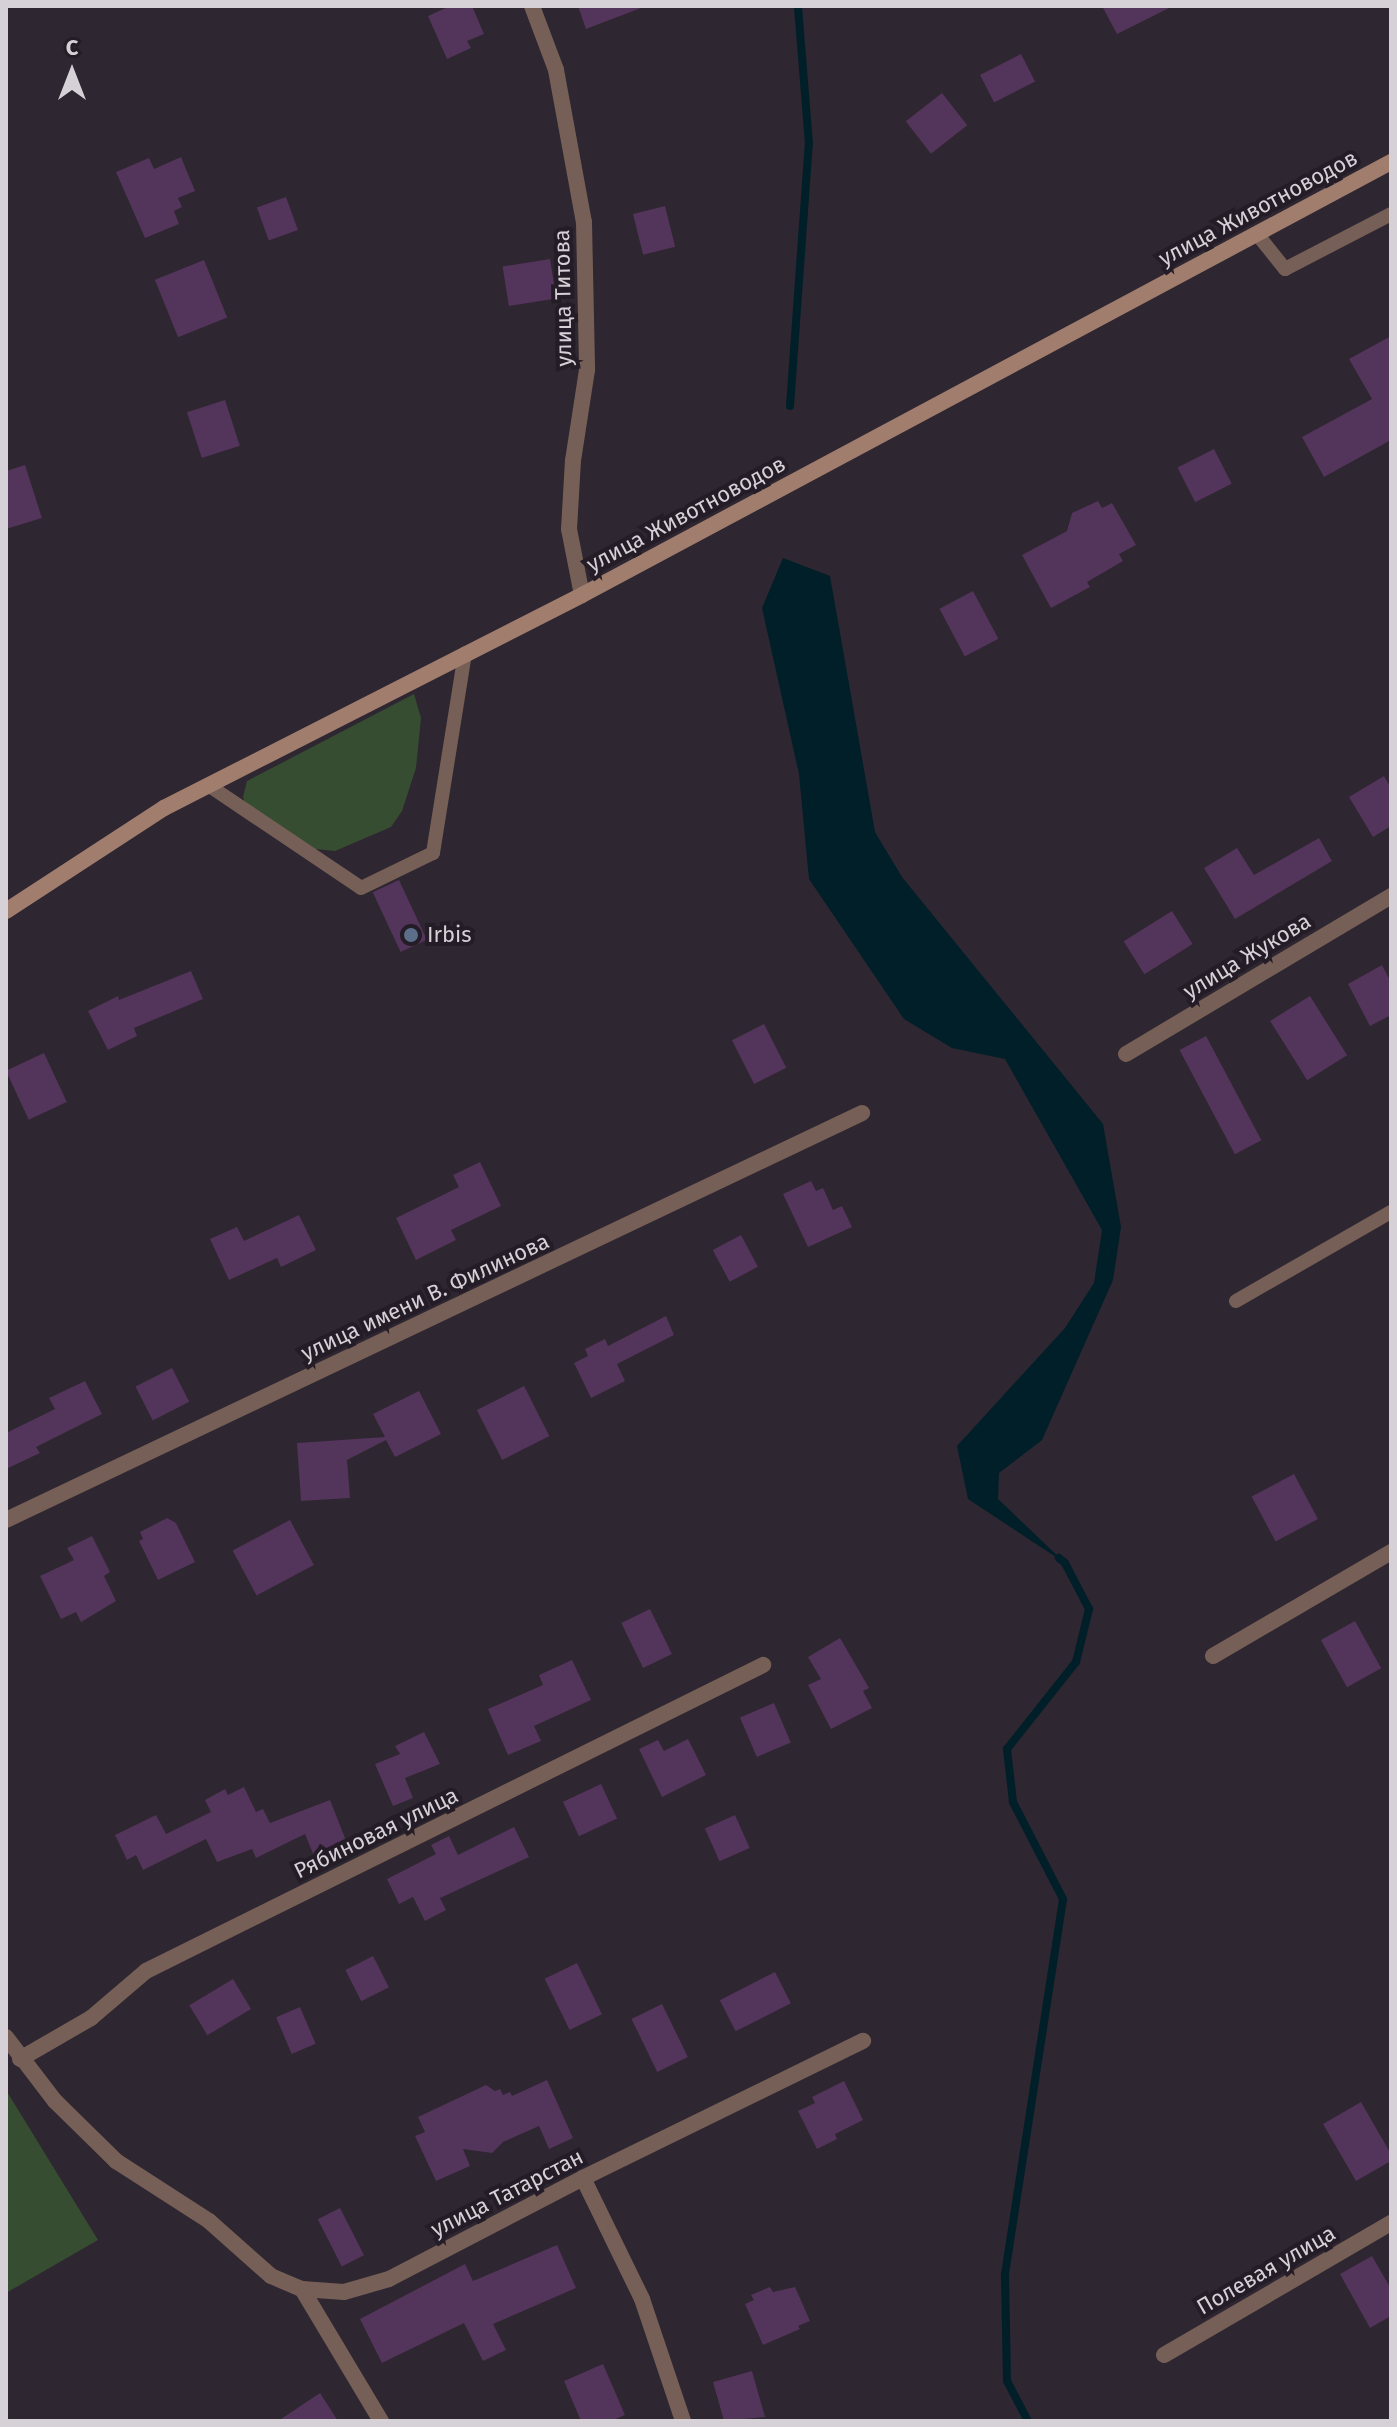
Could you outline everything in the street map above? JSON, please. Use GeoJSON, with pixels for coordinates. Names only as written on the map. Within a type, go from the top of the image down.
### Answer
{"type":"FeatureCollection","features":[{"type":"Feature","properties":{"kind":"main road","name":"улица Животноводов"},"geometry":{"type":"LineString","coordinates":[[6,911],[164,808],[582,595],[1257,234],[1389,167]]}},
{"type":"Feature","properties":{"kind":"street","name":"улица Титова"},"geometry":{"type":"LineString","coordinates":[[532,6],[556,70],[584,222],[587,370],[573,460],[569,529],[582,595]]}},
{"type":"Feature","properties":{"kind":"street","name":"улица Жукова"},"geometry":{"type":"LineString","coordinates":[[1126,1054],[1391,896]]}},
{"type":"Feature","properties":{"kind":"street","name":"улица имени В. Филинова"},"geometry":{"type":"LineString","coordinates":[[6,1520],[862,1113]]}},
{"type":"Feature","properties":{"kind":"street"},"geometry":{"type":"LineString","coordinates":[[1213,1656],[1391,1552]]}},
{"type":"Feature","properties":{"kind":"street","name":"Рябиновая улица"},"geometry":{"type":"LineString","coordinates":[[20,2059],[91,2018],[146,1971],[763,1665]]}},
{"type":"Feature","properties":{"kind":"street"},"geometry":{"type":"LineString","coordinates":[[6,2037],[55,2101],[116,2161],[209,2221],[271,2276],[302,2289],[381,2421]]}},
{"type":"Feature","properties":{"kind":"street","name":"улица Татарстан"},"geometry":{"type":"LineString","coordinates":[[302,2289],[344,2292],[389,2279],[583,2178],[863,2041]]}},
{"type":"Feature","properties":{"kind":"street"},"geometry":{"type":"LineString","coordinates":[[583,2178],[642,2299],[683,2421]]}},
{"type":"Feature","properties":{"kind":"street","name":"Полевая улица"},"geometry":{"type":"LineString","coordinates":[[1164,2355],[1391,2223]]}},
{"type":"Feature","properties":{"kind":"lane"},"geometry":{"type":"LineString","coordinates":[[1257,234],[1285,269],[1391,214]]}},
{"type":"Feature","properties":{"kind":"lane"},"geometry":{"type":"LineString","coordinates":[[208,785],[361,888],[433,853],[465,654]]}},
{"type":"Feature","properties":{"kind":"lane"},"geometry":{"type":"LineString","coordinates":[[1236,1301],[1391,1212]]}},
{"type":"Feature","properties":{"kind":"green space"},"geometry":{"type":"Polygon","coordinates":[[[414,694],[421,718],[416,768],[402,811],[391,827],[335,851],[305,848],[247,811],[243,797],[247,781],[414,694]]]}},
{"type":"Feature","properties":{"kind":"green space"},"geometry":{"type":"Polygon","coordinates":[[[6,2090],[98,2240],[6,2293],[6,2090]]]}},
{"type":"Feature","properties":{"kind":"water"},"geometry":{"type":"Polygon","coordinates":[[[783,558],[830,576],[875,832],[902,877],[1103,1124],[1121,1227],[1113,1280],[1042,1440],[999,1473],[998,1499],[1065,1563],[968,1499],[957,1446],[1065,1328],[1094,1283],[1102,1230],[1005,1059],[952,1048],[904,1019],[809,879],[799,774],[762,608],[783,558]]]}},
{"type":"Feature","properties":{"kind":"building"},"geometry":{"type":"Polygon","coordinates":[[[450,6],[472,6],[484,34],[467,41],[471,48],[447,59],[428,16],[450,6]]]}},
{"type":"Feature","properties":{"kind":"building"},"geometry":{"type":"Polygon","coordinates":[[[578,6],[641,6],[641,8],[586,29],[578,6]]]}},
{"type":"Feature","properties":{"kind":"building"},"geometry":{"type":"Polygon","coordinates":[[[1102,6],[1173,6],[1117,34],[1102,6]]]}},
{"type":"Feature","properties":{"kind":"building"},"geometry":{"type":"Polygon","coordinates":[[[1021,54],[1035,82],[994,103],[980,75],[1021,54]]]}},
{"type":"Feature","properties":{"kind":"building"},"geometry":{"type":"Polygon","coordinates":[[[942,93],[967,125],[931,154],[906,121],[942,93]]]}},
{"type":"Feature","properties":{"kind":"building"},"geometry":{"type":"Polygon","coordinates":[[[181,157],[195,191],[178,198],[182,207],[174,211],[179,224],[145,238],[116,172],[149,158],[154,169],[181,157]]]}},
{"type":"Feature","properties":{"kind":"building"},"geometry":{"type":"Polygon","coordinates":[[[286,197],[298,230],[269,240],[257,208],[286,197]]]}},
{"type":"Feature","properties":{"kind":"building"},"geometry":{"type":"Polygon","coordinates":[[[665,206],[675,247],[643,255],[633,214],[665,206]]]}},
{"type":"Feature","properties":{"kind":"building"},"geometry":{"type":"Polygon","coordinates":[[[550,259],[556,299],[509,306],[503,267],[550,259]]]}},
{"type":"Feature","properties":{"kind":"building"},"geometry":{"type":"Polygon","coordinates":[[[204,260],[227,317],[178,337],[155,280],[204,260]]]}},
{"type":"Feature","properties":{"kind":"building"},"geometry":{"type":"Polygon","coordinates":[[[1391,336],[1391,440],[1324,477],[1302,437],[1372,399],[1349,359],[1391,336]]]}},
{"type":"Feature","properties":{"kind":"building"},"geometry":{"type":"Polygon","coordinates":[[[225,400],[240,446],[202,458],[187,412],[225,400]]]}},
{"type":"Feature","properties":{"kind":"building"},"geometry":{"type":"Polygon","coordinates":[[[1214,449],[1232,484],[1195,502],[1177,468],[1214,449]]]}},
{"type":"Feature","properties":{"kind":"building"},"geometry":{"type":"Polygon","coordinates":[[[25,465],[42,518],[6,529],[6,471],[25,465]]]}},
{"type":"Feature","properties":{"kind":"building"},"geometry":{"type":"Polygon","coordinates":[[[1098,501],[1102,508],[1112,503],[1136,545],[1119,554],[1123,561],[1087,582],[1090,587],[1051,608],[1022,555],[1067,531],[1072,513],[1098,501]]]}},
{"type":"Feature","properties":{"kind":"building"},"geometry":{"type":"Polygon","coordinates":[[[973,591],[998,639],[965,657],[939,609],[973,591]]]}},
{"type":"Feature","properties":{"kind":"building"},"geometry":{"type":"Polygon","coordinates":[[[1384,776],[1391,788],[1391,826],[1373,837],[1349,797],[1384,776]]]}},
{"type":"Feature","properties":{"kind":"building"},"geometry":{"type":"Polygon","coordinates":[[[1319,838],[1332,861],[1235,919],[1204,868],[1237,848],[1254,875],[1319,838]]]}},
{"type":"Feature","properties":{"kind":"building"},"geometry":{"type":"Polygon","coordinates":[[[399,880],[427,940],[401,952],[373,892],[399,880]]]}},
{"type":"Feature","properties":{"kind":"building"},"geometry":{"type":"Polygon","coordinates":[[[1172,911],[1193,944],[1144,974],[1124,941],[1172,911]]]}},
{"type":"Feature","properties":{"kind":"building"},"geometry":{"type":"Polygon","coordinates":[[[1382,965],[1391,982],[1391,1015],[1370,1026],[1348,984],[1382,965]]]}},
{"type":"Feature","properties":{"kind":"building"},"geometry":{"type":"Polygon","coordinates":[[[191,971],[203,999],[134,1028],[137,1036],[108,1050],[88,1011],[118,996],[119,1000],[191,971]]]}},
{"type":"Feature","properties":{"kind":"building"},"geometry":{"type":"Polygon","coordinates":[[[1310,996],[1347,1055],[1307,1080],[1270,1021],[1310,996]]]}},
{"type":"Feature","properties":{"kind":"building"},"geometry":{"type":"Polygon","coordinates":[[[764,1024],[786,1068],[754,1084],[732,1040],[764,1024]]]}},
{"type":"Feature","properties":{"kind":"building"},"geometry":{"type":"Polygon","coordinates":[[[1206,1036],[1261,1140],[1235,1154],[1180,1050],[1206,1036]]]}},
{"type":"Feature","properties":{"kind":"building"},"geometry":{"type":"Polygon","coordinates":[[[44,1053],[67,1102],[29,1120],[6,1071],[44,1053]]]}},
{"type":"Feature","properties":{"kind":"building"},"geometry":{"type":"Polygon","coordinates":[[[480,1162],[501,1206],[451,1230],[456,1240],[416,1260],[396,1218],[459,1187],[453,1175],[480,1162]]]}},
{"type":"Feature","properties":{"kind":"building"},"geometry":{"type":"Polygon","coordinates":[[[811,1181],[816,1191],[823,1188],[833,1210],[842,1206],[852,1227],[808,1247],[783,1194],[811,1181]]]}},
{"type":"Feature","properties":{"kind":"building"},"geometry":{"type":"Polygon","coordinates":[[[299,1215],[316,1250],[281,1267],[277,1258],[229,1280],[210,1239],[237,1227],[244,1241],[299,1215]]]}},
{"type":"Feature","properties":{"kind":"building"},"geometry":{"type":"Polygon","coordinates":[[[741,1235],[758,1267],[730,1282],[713,1250],[741,1235]]]}},
{"type":"Feature","properties":{"kind":"building"},"geometry":{"type":"Polygon","coordinates":[[[666,1316],[674,1335],[617,1364],[625,1381],[591,1398],[574,1363],[588,1356],[585,1349],[605,1339],[608,1346],[666,1316]]]}},
{"type":"Feature","properties":{"kind":"building"},"geometry":{"type":"Polygon","coordinates":[[[172,1368],[189,1402],[153,1420],[135,1387],[172,1368]]]}},
{"type":"Feature","properties":{"kind":"building"},"geometry":{"type":"Polygon","coordinates":[[[85,1381],[102,1414],[36,1447],[40,1453],[6,1469],[6,1433],[55,1409],[49,1398],[85,1381]]]}},
{"type":"Feature","properties":{"kind":"building"},"geometry":{"type":"Polygon","coordinates":[[[524,1386],[549,1436],[502,1460],[477,1410],[524,1386]]]}},
{"type":"Feature","properties":{"kind":"building"},"geometry":{"type":"Polygon","coordinates":[[[419,1391],[441,1434],[395,1457],[386,1440],[347,1460],[350,1498],[301,1501],[297,1443],[385,1437],[373,1414],[419,1391]]]}},
{"type":"Feature","properties":{"kind":"building"},"geometry":{"type":"Polygon","coordinates":[[[1294,1474],[1318,1519],[1276,1542],[1252,1497],[1294,1474]]]}},
{"type":"Feature","properties":{"kind":"building"},"geometry":{"type":"Polygon","coordinates":[[[167,1518],[176,1523],[195,1562],[158,1580],[139,1541],[143,1539],[140,1532],[167,1518]]]}},
{"type":"Feature","properties":{"kind":"building"},"geometry":{"type":"Polygon","coordinates":[[[290,1520],[314,1565],[257,1596],[233,1551],[290,1520]]]}},
{"type":"Feature","properties":{"kind":"building"},"geometry":{"type":"Polygon","coordinates":[[[92,1536],[110,1572],[104,1576],[116,1601],[81,1622],[76,1612],[61,1619],[40,1576],[74,1560],[67,1548],[92,1536]]]}},
{"type":"Feature","properties":{"kind":"building"},"geometry":{"type":"Polygon","coordinates":[[[650,1609],[672,1654],[643,1668],[621,1623],[650,1609]]]}},
{"type":"Feature","properties":{"kind":"building"},"geometry":{"type":"Polygon","coordinates":[[[1355,1621],[1381,1668],[1347,1687],[1321,1640],[1355,1621]]]}},
{"type":"Feature","properties":{"kind":"building"},"geometry":{"type":"Polygon","coordinates":[[[840,1638],[869,1688],[863,1691],[872,1708],[831,1729],[808,1685],[821,1679],[808,1657],[840,1638]]]}},
{"type":"Feature","properties":{"kind":"building"},"geometry":{"type":"Polygon","coordinates":[[[572,1660],[591,1700],[534,1726],[541,1741],[508,1755],[488,1709],[543,1685],[539,1675],[572,1660]]]}},
{"type":"Feature","properties":{"kind":"building"},"geometry":{"type":"Polygon","coordinates":[[[774,1703],[791,1743],[757,1757],[740,1717],[774,1703]]]}},
{"type":"Feature","properties":{"kind":"building"},"geometry":{"type":"Polygon","coordinates":[[[424,1732],[440,1764],[405,1778],[413,1798],[393,1806],[375,1764],[400,1754],[395,1746],[424,1732]]]}},
{"type":"Feature","properties":{"kind":"building"},"geometry":{"type":"Polygon","coordinates":[[[688,1739],[706,1775],[662,1797],[639,1749],[658,1740],[664,1751],[688,1739]]]}},
{"type":"Feature","properties":{"kind":"building"},"geometry":{"type":"Polygon","coordinates":[[[601,1784],[617,1818],[579,1836],[563,1802],[601,1784]]]}},
{"type":"Feature","properties":{"kind":"building"},"geometry":{"type":"Polygon","coordinates":[[[244,1787],[256,1812],[263,1809],[270,1823],[330,1800],[347,1843],[314,1856],[305,1834],[256,1858],[252,1849],[217,1862],[206,1839],[143,1870],[136,1855],[127,1860],[115,1835],[156,1815],[166,1834],[211,1812],[205,1800],[225,1789],[228,1795],[244,1787]]]}},
{"type":"Feature","properties":{"kind":"building"},"geometry":{"type":"Polygon","coordinates":[[[735,1815],[750,1848],[719,1861],[705,1828],[735,1815]]]}},
{"type":"Feature","properties":{"kind":"building"},"geometry":{"type":"Polygon","coordinates":[[[514,1827],[529,1857],[440,1898],[446,1910],[425,1921],[413,1897],[399,1904],[387,1879],[436,1854],[431,1845],[449,1836],[458,1855],[514,1827]]]}},
{"type":"Feature","properties":{"kind":"building"},"geometry":{"type":"Polygon","coordinates":[[[373,1956],[389,1987],[361,2001],[345,1970],[373,1956]]]}},
{"type":"Feature","properties":{"kind":"building"},"geometry":{"type":"Polygon","coordinates":[[[577,1963],[602,2014],[570,2030],[545,1979],[577,1963]]]}},
{"type":"Feature","properties":{"kind":"building"},"geometry":{"type":"Polygon","coordinates":[[[775,1972],[791,2003],[736,2031],[720,2000],[775,1972]]]}},
{"type":"Feature","properties":{"kind":"building"},"geometry":{"type":"Polygon","coordinates":[[[233,1979],[251,2009],[207,2035],[189,2005],[233,1979]]]}},
{"type":"Feature","properties":{"kind":"building"},"geometry":{"type":"Polygon","coordinates":[[[662,2004],[688,2057],[657,2072],[631,2019],[662,2004]]]}},
{"type":"Feature","properties":{"kind":"building"},"geometry":{"type":"Polygon","coordinates":[[[300,2007],[316,2044],[292,2054],[276,2017],[300,2007]]]}},
{"type":"Feature","properties":{"kind":"building"},"geometry":{"type":"Polygon","coordinates":[[[547,2080],[573,2138],[549,2149],[539,2126],[503,2142],[492,2153],[463,2149],[470,2166],[436,2181],[415,2136],[425,2132],[418,2117],[486,2085],[495,2091],[500,2089],[503,2095],[510,2092],[512,2096],[547,2080]]]}},
{"type":"Feature","properties":{"kind":"building"},"geometry":{"type":"Polygon","coordinates":[[[844,2081],[863,2120],[835,2134],[837,2139],[817,2149],[798,2111],[815,2103],[812,2097],[844,2081]]]}},
{"type":"Feature","properties":{"kind":"building"},"geometry":{"type":"Polygon","coordinates":[[[1361,2102],[1391,2154],[1391,2161],[1356,2181],[1323,2124],[1361,2102]]]}},
{"type":"Feature","properties":{"kind":"building"},"geometry":{"type":"Polygon","coordinates":[[[340,2208],[364,2255],[342,2267],[318,2219],[340,2208]]]}},
{"type":"Feature","properties":{"kind":"building"},"geometry":{"type":"Polygon","coordinates":[[[557,2245],[576,2288],[493,2324],[506,2350],[483,2361],[464,2323],[382,2363],[360,2319],[465,2264],[473,2281],[557,2245]]]}},
{"type":"Feature","properties":{"kind":"building"},"geometry":{"type":"Polygon","coordinates":[[[1372,2256],[1391,2289],[1391,2316],[1370,2328],[1340,2274],[1372,2256]]]}},
{"type":"Feature","properties":{"kind":"building"},"geometry":{"type":"Polygon","coordinates":[[[770,2287],[773,2292],[795,2287],[810,2321],[798,2326],[800,2329],[763,2345],[745,2304],[754,2300],[751,2295],[770,2287]]]}},
{"type":"Feature","properties":{"kind":"building"},"geometry":{"type":"Polygon","coordinates":[[[603,2364],[625,2415],[611,2421],[581,2421],[564,2381],[603,2364]]]}},
{"type":"Feature","properties":{"kind":"building"},"geometry":{"type":"Polygon","coordinates":[[[752,2371],[765,2417],[724,2421],[713,2382],[752,2371]]]}},
{"type":"Feature","properties":{"kind":"building"},"geometry":{"type":"Polygon","coordinates":[[[320,2393],[338,2421],[278,2421],[320,2393]]]}},
{"type":"Feature","properties":{"kind":"waterway"},"geometry":{"type":"LineString","coordinates":[[790,406],[809,144],[798,6]]}},
{"type":"Feature","properties":{"kind":"waterway"},"geometry":{"type":"LineString","coordinates":[[1028,2421],[1007,2381],[1005,2274],[1063,1899],[1013,1802],[1007,1749],[1076,1662],[1089,1609],[1065,1563],[1059,1558]]}},
{"type":"Feature","properties":{"kind":"place","name":"Irbis"},"geometry":{"type":"Point","coordinates":[411,935]}}]}
